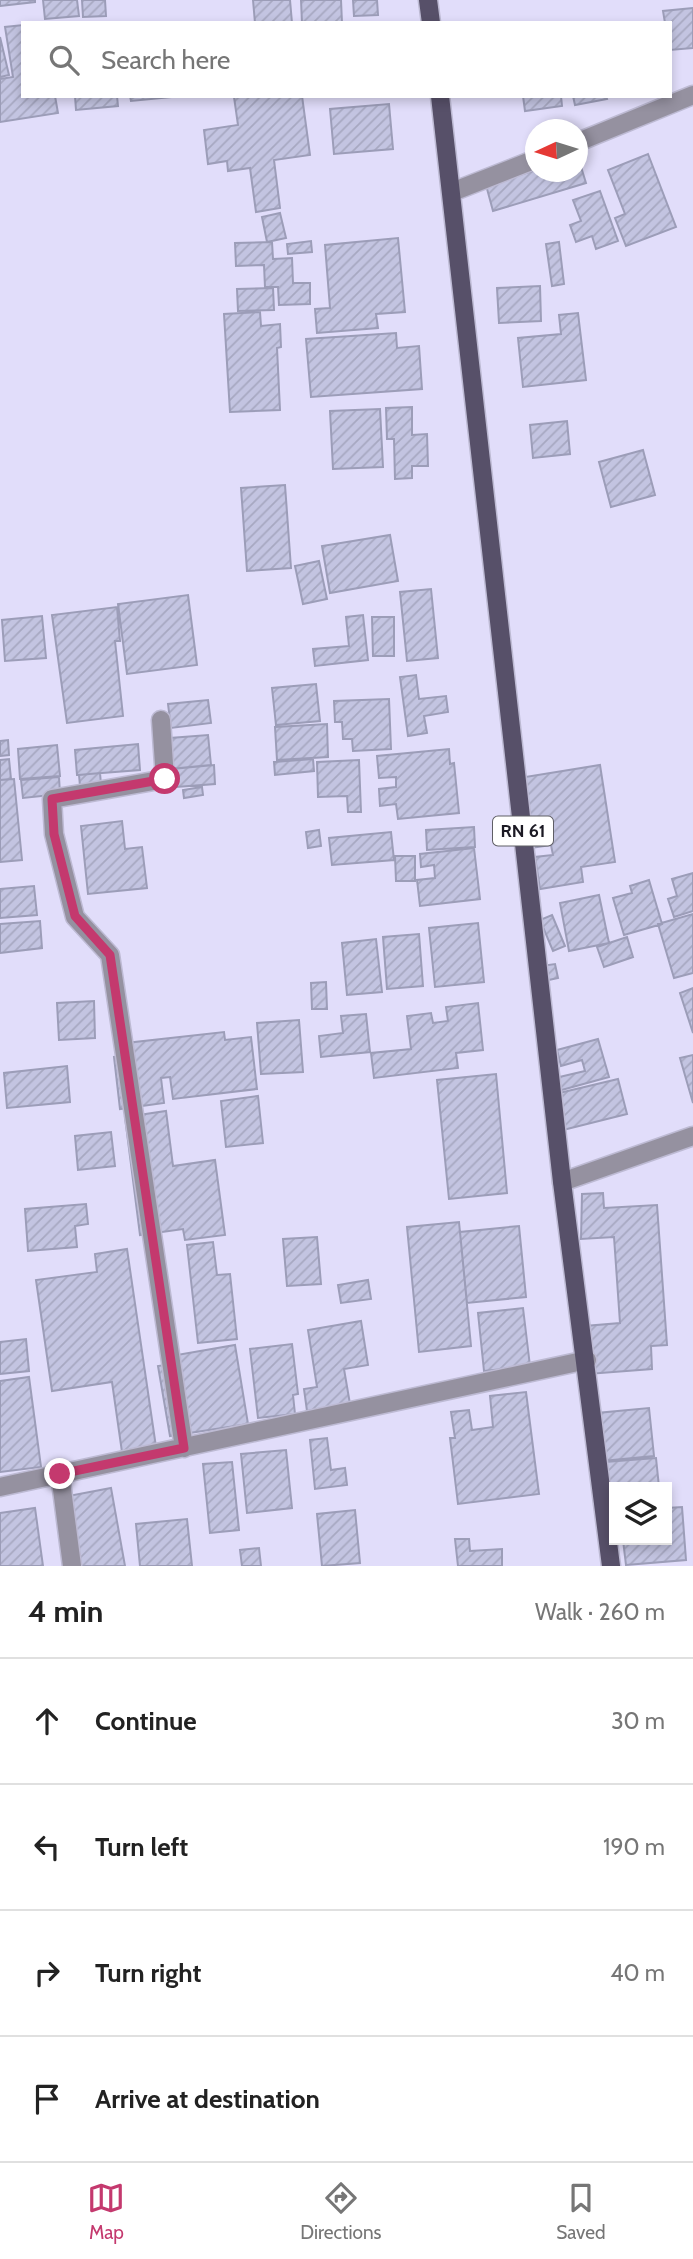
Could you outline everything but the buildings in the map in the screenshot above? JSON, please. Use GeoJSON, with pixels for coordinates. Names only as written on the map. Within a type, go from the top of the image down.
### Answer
{"type":"FeatureCollection","features":[{"type":"Feature","properties":{"kind":"main road"},"geometry":{"type":"LineString","coordinates":[[428,0],[431,21]]}},
{"type":"Feature","properties":{"kind":"main road","name":"RN 61"},"geometry":{"type":"LineString","coordinates":[[440,98],[562,1182],[587,1360],[611,1566]]}},
{"type":"Feature","properties":{"kind":"street"},"geometry":{"type":"LineString","coordinates":[[588,138],[693,95]]}},
{"type":"Feature","properties":{"kind":"street"},"geometry":{"type":"LineString","coordinates":[[452,192],[525,163]]}},
{"type":"Feature","properties":{"kind":"street"},"geometry":{"type":"LineString","coordinates":[[161,720],[165,779],[52,799],[54,834],[75,916],[110,955],[184,1448]]}},
{"type":"Feature","properties":{"kind":"street"},"geometry":{"type":"LineString","coordinates":[[562,1182],[693,1136]]}},
{"type":"Feature","properties":{"kind":"street"},"geometry":{"type":"LineString","coordinates":[[0,1487],[587,1360]]}},
{"type":"Feature","properties":{"kind":"street"},"geometry":{"type":"LineString","coordinates":[[60,1474],[72,1566]]}},
{"type":"Feature","properties":{"kind":"route"},"geometry":{"type":"LineString","coordinates":[[60,1474],[184,1448],[110,955],[75,916],[54,834],[52,799],[165,779]]}}]}
